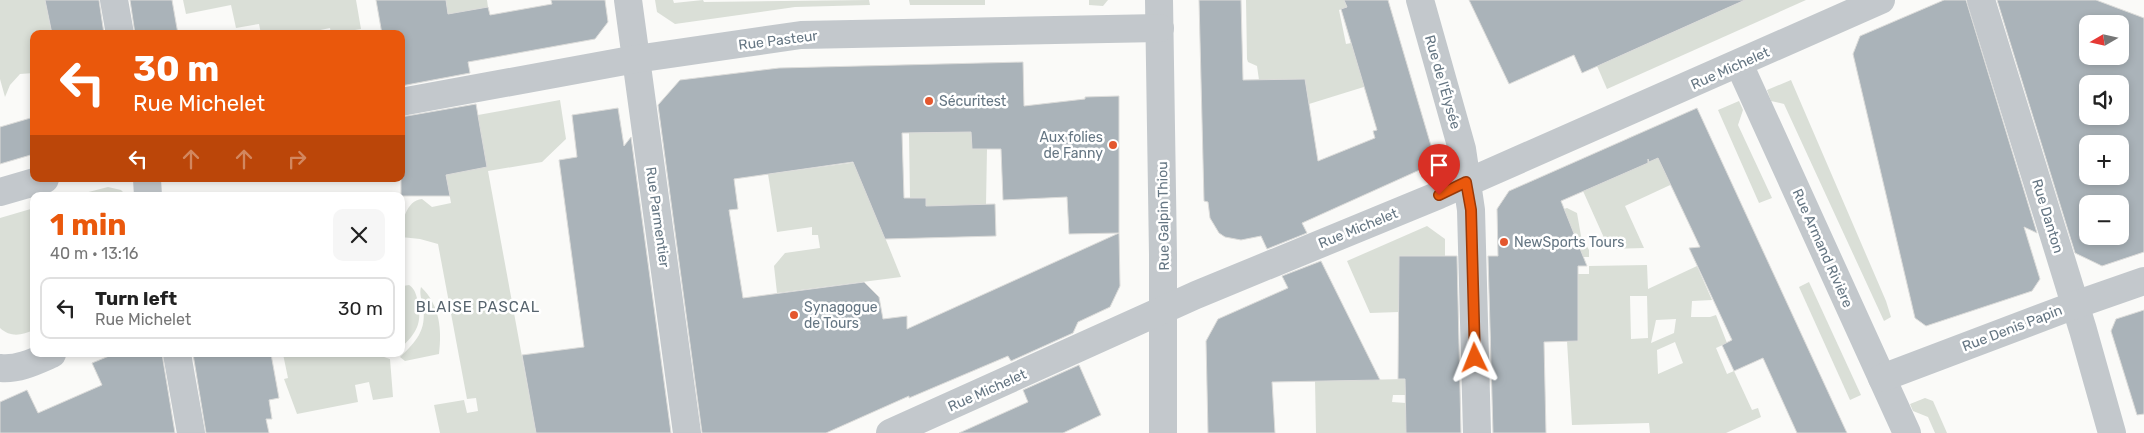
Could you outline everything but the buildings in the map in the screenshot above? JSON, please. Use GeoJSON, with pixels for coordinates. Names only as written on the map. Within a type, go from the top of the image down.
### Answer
{"type":"FeatureCollection","features":[{"type":"Feature","properties":{"kind":"street"},"geometry":{"type":"LineString","coordinates":[[114,0],[119,30]]}},
{"type":"Feature","properties":{"kind":"street","name":"Rue Parmentier"},"geometry":{"type":"LineString","coordinates":[[628,0],[687,433]]}},
{"type":"Feature","properties":{"kind":"street","name":"Rue Galpin Thiou"},"geometry":{"type":"LineString","coordinates":[[1159,0],[1163,433]]}},
{"type":"Feature","properties":{"kind":"street","name":"Rue de l'Élysée"},"geometry":{"type":"LineString","coordinates":[[1420,0],[1462,149],[1471,210],[1477,433]]}},
{"type":"Feature","properties":{"kind":"street","name":"Rue Michelet"},"geometry":{"type":"LineString","coordinates":[[890,433],[1196,295],[1466,182],[1739,64],[1881,0]]}},
{"type":"Feature","properties":{"kind":"street","name":"Rue Danton"},"geometry":{"type":"LineString","coordinates":[[1981,0],[2075,305],[2112,433]]}},
{"type":"Feature","properties":{"kind":"street","name":"Rue Pasteur"},"geometry":{"type":"LineString","coordinates":[[405,101],[636,58],[801,35],[1160,28]]}},
{"type":"Feature","properties":{"kind":"street","name":"Rue Armand Rivière"},"geometry":{"type":"LineString","coordinates":[[1739,64],[1906,433]]}},
{"type":"Feature","properties":{"kind":"street"},"geometry":{"type":"LineString","coordinates":[[0,192],[35,182]]}},
{"type":"Feature","properties":{"kind":"street","name":"Rue Denis Papin"},"geometry":{"type":"LineString","coordinates":[[1882,378],[2144,281]]}},
{"type":"Feature","properties":{"kind":"street"},"geometry":{"type":"LineString","coordinates":[[0,368],[18,367],[44,357]]}},
{"type":"Feature","properties":{"kind":"street"},"geometry":{"type":"LineString","coordinates":[[178,357],[192,433]]}},
{"type":"Feature","properties":{"kind":"shaded area"},"geometry":{"type":"Polygon","coordinates":[[[0,0],[45,0],[51,30],[30,30],[30,73],[20,74],[10,85],[5,97],[0,79],[0,0]]]}},
{"type":"Feature","properties":{"kind":"shaded area"},"geometry":{"type":"Polygon","coordinates":[[[183,0],[356,0],[361,29],[260,30],[259,24],[236,28],[231,5],[186,14],[183,0]]]}},
{"type":"Feature","properties":{"kind":"shaded area"},"geometry":{"type":"Polygon","coordinates":[[[446,0],[487,0],[488,7],[448,14],[446,0]]]}},
{"type":"Feature","properties":{"kind":"shaded area"},"geometry":{"type":"Polygon","coordinates":[[[655,0],[673,0],[674,3],[703,0],[704,2],[869,0],[870,5],[795,7],[675,24],[657,12],[655,0]]]}},
{"type":"Feature","properties":{"kind":"shaded area"},"geometry":{"type":"Polygon","coordinates":[[[909,0],[985,0],[985,5],[910,5],[909,0]]]}},
{"type":"Feature","properties":{"kind":"shaded area"},"geometry":{"type":"Polygon","coordinates":[[[1089,0],[1108,0],[1103,6],[1089,5],[1089,0]]]}},
{"type":"Feature","properties":{"kind":"shaded area"},"geometry":{"type":"Polygon","coordinates":[[[1246,0],[1344,0],[1347,7],[1339,10],[1346,44],[1351,43],[1367,86],[1309,104],[1305,79],[1259,80],[1257,66],[1248,62],[1247,59],[1246,0]]]}},
{"type":"Feature","properties":{"kind":"shaded area"},"geometry":{"type":"Polygon","coordinates":[[[1745,0],[1806,0],[1607,89],[1597,66],[1745,0]]]}},
{"type":"Feature","properties":{"kind":"shaded area"},"geometry":{"type":"Polygon","coordinates":[[[1791,80],[1886,301],[1891,317],[1884,321],[1784,104],[1771,101],[1767,90],[1791,80]]]}},
{"type":"Feature","properties":{"kind":"shaded area"},"geometry":{"type":"Polygon","coordinates":[[[560,100],[566,139],[542,162],[488,171],[536,433],[440,433],[434,405],[464,400],[467,413],[478,411],[476,398],[467,399],[438,244],[405,237],[405,216],[408,208],[417,200],[422,199],[432,207],[451,203],[446,175],[478,115],[560,100]]]}},
{"type":"Feature","properties":{"kind":"shaded area"},"geometry":{"type":"Polygon","coordinates":[[[1739,101],[1743,110],[1738,125],[1772,198],[1759,203],[1718,110],[1739,101]]]}},
{"type":"Feature","properties":{"kind":"shaded area"},"geometry":{"type":"Polygon","coordinates":[[[1657,126],[1681,180],[1625,206],[1644,248],[1609,249],[1583,191],[1640,166],[1628,138],[1657,126]]]}},
{"type":"Feature","properties":{"kind":"shaded area"},"geometry":{"type":"Polygon","coordinates":[[[971,132],[972,149],[987,149],[986,205],[926,206],[925,198],[910,198],[909,133],[971,132]]]}},
{"type":"Feature","properties":{"kind":"shaded area"},"geometry":{"type":"Polygon","coordinates":[[[858,162],[873,208],[901,277],[777,293],[774,266],[785,253],[820,248],[818,235],[812,235],[812,227],[777,232],[768,174],[858,162]]]}},
{"type":"Feature","properties":{"kind":"shaded area"},"geometry":{"type":"Polygon","coordinates":[[[108,187],[123,192],[89,192],[108,187]]]}},
{"type":"Feature","properties":{"kind":"shaded area"},"geometry":{"type":"Polygon","coordinates":[[[1567,208],[1577,213],[1581,236],[1589,250],[1589,257],[1561,257],[1566,213],[1564,209],[1567,208]]]}},
{"type":"Feature","properties":{"kind":"shaded area"},"geometry":{"type":"Polygon","coordinates":[[[30,209],[30,331],[21,334],[8,333],[0,328],[0,218],[30,209]]]}},
{"type":"Feature","properties":{"kind":"shaded area"},"geometry":{"type":"Polygon","coordinates":[[[1427,226],[1445,239],[1445,256],[1399,256],[1399,312],[1370,313],[1347,261],[1427,226]]]}},
{"type":"Feature","properties":{"kind":"shaded area"},"geometry":{"type":"Polygon","coordinates":[[[1647,265],[1648,289],[1697,266],[1712,300],[1692,301],[1691,317],[1710,317],[1716,315],[1727,343],[1716,348],[1727,374],[1734,371],[1752,410],[1758,408],[1761,417],[1726,433],[1650,433],[1649,423],[1572,425],[1567,341],[1571,274],[1589,274],[1589,266],[1647,265]],[[1630,296],[1631,339],[1648,338],[1647,296],[1630,296]],[[1676,319],[1656,320],[1651,343],[1674,333],[1676,319]],[[1675,342],[1657,350],[1658,374],[1683,363],[1675,342]]]}},
{"type":"Feature","properties":{"kind":"shaded area"},"geometry":{"type":"Polygon","coordinates":[[[1809,282],[1861,395],[1850,400],[1799,287],[1809,282]]]}},
{"type":"Feature","properties":{"kind":"shaded area"},"geometry":{"type":"Polygon","coordinates":[[[409,285],[414,290],[419,310],[419,322],[405,344],[405,286],[409,285]]]}},
{"type":"Feature","properties":{"kind":"shaded area"},"geometry":{"type":"Polygon","coordinates":[[[421,287],[436,310],[440,327],[439,354],[405,361],[400,357],[405,357],[405,352],[415,341],[422,329],[424,314],[420,295],[421,287]]]}},
{"type":"Feature","properties":{"kind":"shaded area"},"geometry":{"type":"Polygon","coordinates":[[[284,357],[384,357],[390,359],[393,397],[373,400],[369,382],[355,385],[358,402],[297,414],[284,379],[288,378],[284,357]]]}},
{"type":"Feature","properties":{"kind":"shaded area"},"geometry":{"type":"Polygon","coordinates":[[[1405,379],[1405,395],[1393,395],[1392,402],[1406,403],[1406,433],[1316,433],[1315,381],[1405,379]]]}},
{"type":"Feature","properties":{"kind":"shaded area"},"geometry":{"type":"Polygon","coordinates":[[[1925,398],[1933,401],[1947,433],[1935,433],[1928,417],[1913,411],[1910,404],[1925,398]]]}},
{"type":"Feature","properties":{"kind":"place","name":"Sécuritest"},"geometry":{"type":"Point","coordinates":[929,101]}},
{"type":"Feature","properties":{"kind":"place","name":"Aux folies de Fanny"},"geometry":{"type":"Point","coordinates":[1113,145]}},
{"type":"Feature","properties":{"kind":"place","name":"NewSports Tours"},"geometry":{"type":"Point","coordinates":[1504,242]}},
{"type":"Feature","properties":{"kind":"place","name":"Synagogue de Tours"},"geometry":{"type":"Point","coordinates":[794,315]}},
{"type":"Feature","properties":{"kind":"district","name":"BLAISE PASCAL"},"geometry":{"type":"Point","coordinates":[478,307]}},
{"type":"Feature","properties":{"kind":"route"},"geometry":{"type":"LineString","coordinates":[[1439,195],[1466,182],[1471,210],[1475,358]]}}]}
